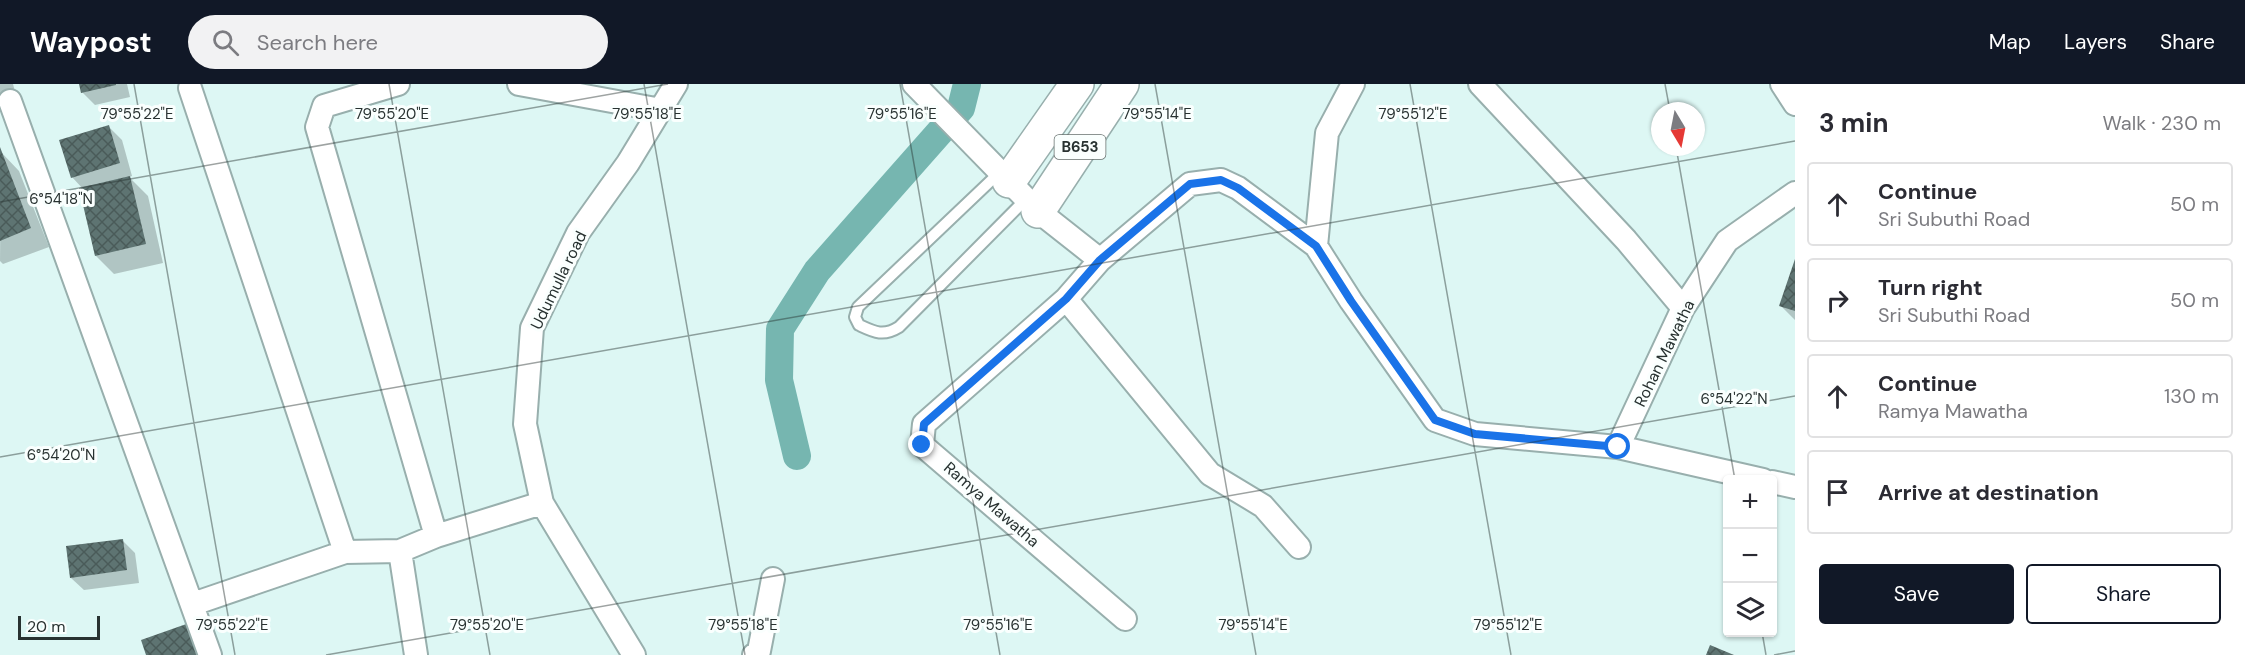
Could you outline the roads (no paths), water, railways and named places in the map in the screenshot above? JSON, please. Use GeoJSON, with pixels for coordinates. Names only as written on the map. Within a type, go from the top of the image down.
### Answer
{"type":"FeatureCollection","features":[{"type":"Feature","properties":{"kind":"main road","name":"B653"},"geometry":{"type":"LineString","coordinates":[[1018,191],[1077,84]]}},
{"type":"Feature","properties":{"kind":"main road","name":"B653"},"geometry":{"type":"LineString","coordinates":[[1018,191],[1122,84]]}},
{"type":"Feature","properties":{"kind":"street"},"geometry":{"type":"LineString","coordinates":[[398,84],[324,106],[317,127],[436,536]]}},
{"type":"Feature","properties":{"kind":"street"},"geometry":{"type":"LineString","coordinates":[[519,84],[661,110]]}},
{"type":"Feature","properties":{"kind":"street","name":"Udumulla road"},"geometry":{"type":"LineString","coordinates":[[634,655],[542,503],[525,424],[532,328],[578,234],[628,163],[676,84]]}},
{"type":"Feature","properties":{"kind":"street"},"geometry":{"type":"LineString","coordinates":[[914,84],[1018,191],[1100,260]]}},
{"type":"Feature","properties":{"kind":"street"},"geometry":{"type":"LineString","coordinates":[[1353,84],[1327,133],[1316,246],[1351,301],[1435,420],[1475,434],[1618,447],[1741,475]]}},
{"type":"Feature","properties":{"kind":"street"},"geometry":{"type":"LineString","coordinates":[[1480,84],[1626,240],[1683,308]]}},
{"type":"Feature","properties":{"kind":"street"},"geometry":{"type":"LineString","coordinates":[[1782,84],[1795,104]]}},
{"type":"Feature","properties":{"kind":"street"},"geometry":{"type":"LineString","coordinates":[[190,88],[345,552]]}},
{"type":"Feature","properties":{"kind":"street"},"geometry":{"type":"LineString","coordinates":[[10,101],[210,655]]}},
{"type":"Feature","properties":{"kind":"street","name":"Ramya Mawatha"},"geometry":{"type":"LineString","coordinates":[[1125,619],[922,445],[924,424],[1066,299],[1100,260],[1190,184],[1221,180],[1238,188],[1316,246]]}},
{"type":"Feature","properties":{"kind":"street","name":"Rohan Mawatha"},"geometry":{"type":"LineString","coordinates":[[1618,447],[1683,308],[1727,241],[1795,192]]}},
{"type":"Feature","properties":{"kind":"street"},"geometry":{"type":"LineString","coordinates":[[1066,299],[1210,474],[1263,506],[1299,547]]}},
{"type":"Feature","properties":{"kind":"street"},"geometry":{"type":"LineString","coordinates":[[1777,483],[1795,487]]}},
{"type":"Feature","properties":{"kind":"street"},"geometry":{"type":"LineString","coordinates":[[193,604],[345,552],[400,551],[436,536],[542,503]]}},
{"type":"Feature","properties":{"kind":"street"},"geometry":{"type":"LineString","coordinates":[[400,551],[416,655]]}},
{"type":"Feature","properties":{"kind":"street"},"geometry":{"type":"LineString","coordinates":[[754,655],[759,651],[772,579]]}},
{"type":"Feature","properties":{"kind":"lane"},"geometry":{"type":"LineString","coordinates":[[1018,191],[898,327],[890,333],[879,334],[859,325],[855,317],[858,307],[1018,191]]}},
{"type":"Feature","properties":{"kind":"waterway"},"geometry":{"type":"LineString","coordinates":[[797,456],[779,380],[780,329],[817,271],[961,108],[967,84]]}}]}
